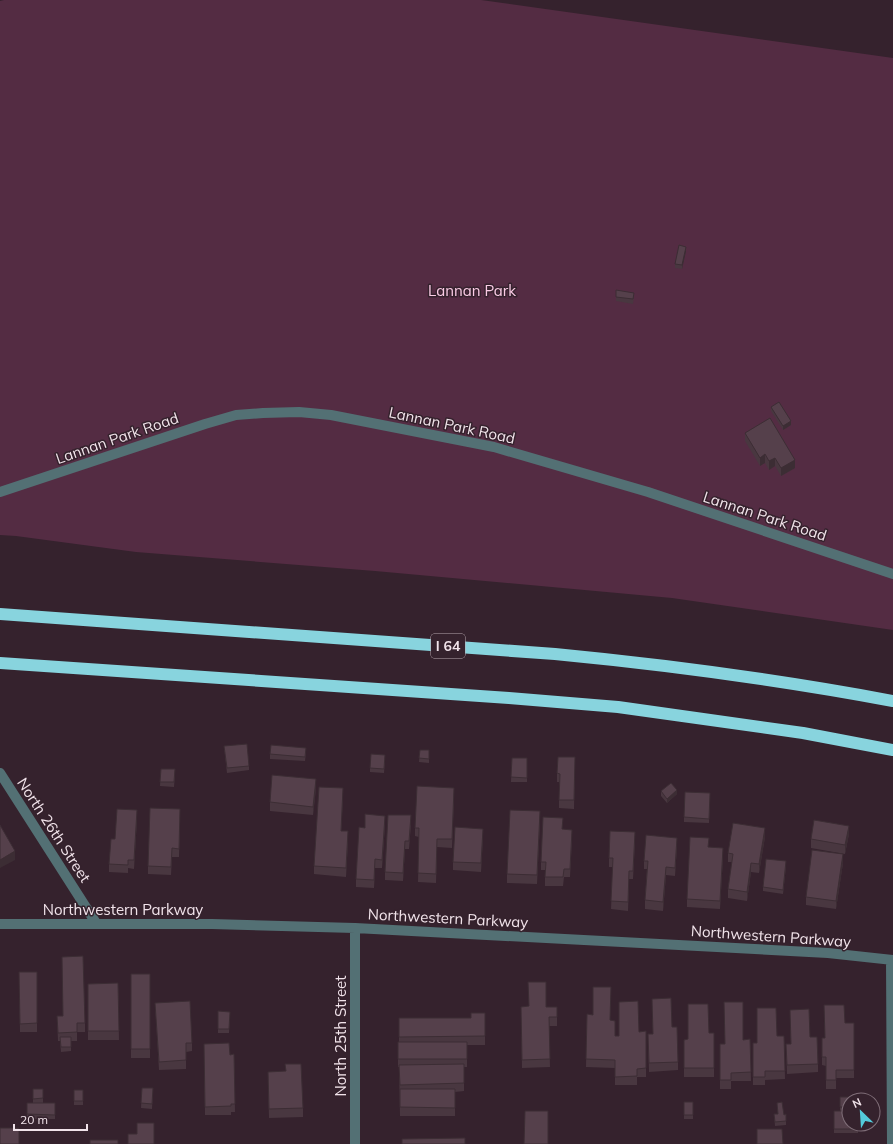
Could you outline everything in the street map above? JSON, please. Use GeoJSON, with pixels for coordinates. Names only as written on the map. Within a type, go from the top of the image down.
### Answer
{"type":"FeatureCollection","features":[{"type":"Feature","properties":{"kind":"highway","name":"I 64"},"geometry":{"type":"LineString","coordinates":[[0,614],[555,654],[644,662],[754,677],[893,701]]}},
{"type":"Feature","properties":{"kind":"highway"},"geometry":{"type":"LineString","coordinates":[[0,663],[509,698],[618,707],[803,733],[893,750]]}},
{"type":"Feature","properties":{"kind":"street","name":"Lannan Park Road"},"geometry":{"type":"LineString","coordinates":[[0,492],[198,426],[236,415],[299,412],[331,415],[494,447],[648,492],[893,574]]}},
{"type":"Feature","properties":{"kind":"street","name":"North 26th Street"},"geometry":{"type":"LineString","coordinates":[[0,773],[96,923]]}},
{"type":"Feature","properties":{"kind":"street","name":"Northwestern Parkway"},"geometry":{"type":"LineString","coordinates":[[0,924],[96,923],[355,928],[828,953],[892,960]]}},
{"type":"Feature","properties":{"kind":"street","name":"North 25th Street"},"geometry":{"type":"LineString","coordinates":[[355,928],[356,1144]]}},
{"type":"Feature","properties":{"kind":"street"},"geometry":{"type":"LineString","coordinates":[[892,960],[892,1144]]}},
{"type":"Feature","properties":{"kind":"green space","name":"Lannan Park"},"geometry":{"type":"Polygon","coordinates":[[[481,0],[893,58],[893,630],[672,598],[375,571],[136,552],[0,535],[0,1],[481,0]]]}},
{"type":"Feature","properties":{"kind":"building"},"geometry":{"type":"Polygon","coordinates":[[[679,245],[686,247],[682,265],[675,264],[679,245]]]}},
{"type":"Feature","properties":{"kind":"building"},"geometry":{"type":"Polygon","coordinates":[[[616,290],[634,293],[633,299],[616,297],[616,290]]]}},
{"type":"Feature","properties":{"kind":"building"},"geometry":{"type":"Polygon","coordinates":[[[779,402],[791,421],[783,426],[771,407],[779,402]]]}},
{"type":"Feature","properties":{"kind":"building"},"geometry":{"type":"Polygon","coordinates":[[[770,418],[795,460],[781,468],[775,458],[769,461],[765,454],[760,458],[745,433],[770,418]]]}},
{"type":"Feature","properties":{"kind":"building"},"geometry":{"type":"Polygon","coordinates":[[[247,744],[249,766],[227,768],[224,746],[247,744]]]}},
{"type":"Feature","properties":{"kind":"building"},"geometry":{"type":"Polygon","coordinates":[[[271,745],[306,748],[305,757],[270,754],[271,745]]]}},
{"type":"Feature","properties":{"kind":"building"},"geometry":{"type":"Polygon","coordinates":[[[420,750],[429,750],[429,759],[419,758],[420,750]]]}},
{"type":"Feature","properties":{"kind":"building"},"geometry":{"type":"Polygon","coordinates":[[[371,754],[385,755],[384,769],[370,768],[371,754]]]}},
{"type":"Feature","properties":{"kind":"building"},"geometry":{"type":"Polygon","coordinates":[[[558,757],[575,757],[574,800],[559,800],[560,774],[557,773],[558,757]]]}},
{"type":"Feature","properties":{"kind":"building"},"geometry":{"type":"Polygon","coordinates":[[[512,758],[527,758],[527,778],[511,777],[512,758]]]}},
{"type":"Feature","properties":{"kind":"building"},"geometry":{"type":"Polygon","coordinates":[[[161,769],[175,769],[174,782],[160,782],[161,769]]]}},
{"type":"Feature","properties":{"kind":"building"},"geometry":{"type":"Polygon","coordinates":[[[272,775],[316,779],[313,807],[270,802],[272,775]]]}},
{"type":"Feature","properties":{"kind":"building"},"geometry":{"type":"Polygon","coordinates":[[[671,783],[677,790],[667,799],[661,791],[671,783]]]}},
{"type":"Feature","properties":{"kind":"building"},"geometry":{"type":"Polygon","coordinates":[[[417,786],[454,788],[452,839],[437,839],[436,874],[418,873],[419,828],[415,828],[417,786]]]}},
{"type":"Feature","properties":{"kind":"building"},"geometry":{"type":"Polygon","coordinates":[[[319,787],[343,788],[341,831],[348,831],[346,868],[314,866],[319,787]]]}},
{"type":"Feature","properties":{"kind":"building"},"geometry":{"type":"Polygon","coordinates":[[[685,792],[710,793],[709,819],[684,817],[685,792]]]}},
{"type":"Feature","properties":{"kind":"building"},"geometry":{"type":"Polygon","coordinates":[[[150,808],[180,809],[179,849],[172,848],[171,867],[148,866],[150,808]]]}},
{"type":"Feature","properties":{"kind":"building"},"geometry":{"type":"Polygon","coordinates":[[[117,809],[137,810],[134,860],[128,860],[128,865],[109,864],[111,839],[115,839],[117,809]]]}},
{"type":"Feature","properties":{"kind":"building"},"geometry":{"type":"Polygon","coordinates":[[[510,810],[540,811],[537,875],[507,874],[510,810]]]}},
{"type":"Feature","properties":{"kind":"building"},"geometry":{"type":"Polygon","coordinates":[[[365,814],[385,816],[382,860],[375,859],[374,880],[356,879],[359,827],[365,828],[365,814]]]}},
{"type":"Feature","properties":{"kind":"building"},"geometry":{"type":"Polygon","coordinates":[[[388,815],[411,815],[409,841],[405,841],[403,873],[385,872],[388,815]]]}},
{"type":"Feature","properties":{"kind":"building"},"geometry":{"type":"Polygon","coordinates":[[[543,817],[563,818],[562,829],[572,830],[570,869],[564,869],[563,877],[545,877],[546,862],[541,862],[543,817]]]}},
{"type":"Feature","properties":{"kind":"building"},"geometry":{"type":"Polygon","coordinates":[[[814,820],[849,826],[845,845],[811,839],[814,820]]]}},
{"type":"Feature","properties":{"kind":"building"},"geometry":{"type":"Polygon","coordinates":[[[733,823],[765,828],[759,864],[751,863],[747,892],[728,889],[733,854],[728,853],[733,823]]]}},
{"type":"Feature","properties":{"kind":"building"},"geometry":{"type":"Polygon","coordinates":[[[0,825],[15,851],[0,860],[0,825]]]}},
{"type":"Feature","properties":{"kind":"building"},"geometry":{"type":"Polygon","coordinates":[[[455,827],[483,829],[481,863],[453,862],[455,827]]]}},
{"type":"Feature","properties":{"kind":"building"},"geometry":{"type":"Polygon","coordinates":[[[610,831],[635,832],[633,871],[629,871],[628,902],[611,901],[613,858],[609,858],[610,831]]]}},
{"type":"Feature","properties":{"kind":"building"},"geometry":{"type":"Polygon","coordinates":[[[646,835],[677,838],[675,868],[666,867],[663,902],[645,900],[648,861],[644,861],[646,835]]]}},
{"type":"Feature","properties":{"kind":"building"},"geometry":{"type":"Polygon","coordinates":[[[690,837],[709,838],[708,847],[723,848],[720,901],[687,899],[690,837]]]}},
{"type":"Feature","properties":{"kind":"building"},"geometry":{"type":"Polygon","coordinates":[[[812,850],[843,854],[836,901],[806,897],[812,850]]]}},
{"type":"Feature","properties":{"kind":"building"},"geometry":{"type":"Polygon","coordinates":[[[766,859],[786,861],[783,890],[763,887],[766,859]]]}},
{"type":"Feature","properties":{"kind":"building"},"geometry":{"type":"Polygon","coordinates":[[[83,956],[85,1023],[77,1023],[77,1032],[58,1033],[57,1016],[63,1016],[62,957],[83,956]]]}},
{"type":"Feature","properties":{"kind":"building"},"geometry":{"type":"Polygon","coordinates":[[[19,972],[37,972],[37,1023],[20,1024],[19,972]]]}},
{"type":"Feature","properties":{"kind":"building"},"geometry":{"type":"Polygon","coordinates":[[[131,974],[150,974],[150,1049],[131,1049],[131,974]]]}},
{"type":"Feature","properties":{"kind":"building"},"geometry":{"type":"Polygon","coordinates":[[[528,982],[546,982],[546,1007],[557,1007],[557,1017],[549,1017],[550,1059],[522,1060],[521,1007],[529,1006],[528,982]]]}},
{"type":"Feature","properties":{"kind":"building"},"geometry":{"type":"Polygon","coordinates":[[[118,983],[119,1031],[88,1031],[88,984],[118,983]]]}},
{"type":"Feature","properties":{"kind":"building"},"geometry":{"type":"Polygon","coordinates":[[[593,987],[611,987],[610,1020],[615,1021],[615,1036],[619,1036],[619,1002],[638,1001],[639,1032],[646,1031],[646,1068],[637,1069],[637,1076],[615,1077],[615,1060],[586,1059],[587,1014],[593,1015],[593,987]]]}},
{"type":"Feature","properties":{"kind":"building"},"geometry":{"type":"Polygon","coordinates":[[[671,998],[672,1027],[677,1027],[678,1062],[649,1063],[648,1034],[653,1034],[652,999],[671,998]]]}},
{"type":"Feature","properties":{"kind":"building"},"geometry":{"type":"Polygon","coordinates":[[[190,1001],[192,1043],[186,1043],[186,1060],[159,1062],[155,1003],[190,1001]]]}},
{"type":"Feature","properties":{"kind":"building"},"geometry":{"type":"Polygon","coordinates":[[[724,1002],[743,1002],[743,1040],[750,1039],[751,1072],[731,1073],[731,1080],[720,1080],[720,1044],[725,1044],[724,1002]]]}},
{"type":"Feature","properties":{"kind":"building"},"geometry":{"type":"Polygon","coordinates":[[[688,1004],[708,1004],[709,1033],[714,1033],[714,1068],[684,1068],[684,1040],[688,1039],[688,1004]]]}},
{"type":"Feature","properties":{"kind":"building"},"geometry":{"type":"Polygon","coordinates":[[[824,1005],[844,1005],[845,1023],[854,1023],[854,1070],[836,1070],[836,1080],[826,1080],[826,1057],[822,1057],[822,1038],[825,1038],[824,1005]]]}},
{"type":"Feature","properties":{"kind":"building"},"geometry":{"type":"Polygon","coordinates":[[[757,1008],[776,1008],[777,1036],[784,1036],[785,1071],[765,1071],[765,1077],[753,1077],[753,1043],[757,1043],[757,1008]]]}},
{"type":"Feature","properties":{"kind":"building"},"geometry":{"type":"Polygon","coordinates":[[[809,1009],[810,1037],[817,1037],[818,1064],[787,1065],[786,1044],[791,1044],[790,1010],[809,1009]]]}},
{"type":"Feature","properties":{"kind":"building"},"geometry":{"type":"Polygon","coordinates":[[[218,1011],[230,1012],[229,1029],[218,1029],[218,1011]]]}},
{"type":"Feature","properties":{"kind":"building"},"geometry":{"type":"Polygon","coordinates":[[[471,1013],[485,1013],[485,1036],[399,1037],[399,1018],[471,1018],[471,1013]]]}},
{"type":"Feature","properties":{"kind":"building"},"geometry":{"type":"Polygon","coordinates":[[[60,1037],[71,1037],[71,1047],[61,1047],[60,1037]]]}},
{"type":"Feature","properties":{"kind":"building"},"geometry":{"type":"Polygon","coordinates":[[[398,1042],[467,1042],[467,1059],[398,1059],[398,1042]]]}},
{"type":"Feature","properties":{"kind":"building"},"geometry":{"type":"Polygon","coordinates":[[[229,1043],[230,1055],[234,1054],[235,1104],[231,1104],[231,1106],[205,1107],[204,1044],[229,1043]]]}},
{"type":"Feature","properties":{"kind":"building"},"geometry":{"type":"Polygon","coordinates":[[[285,1064],[301,1064],[303,1108],[269,1109],[268,1072],[286,1071],[285,1064]]]}},
{"type":"Feature","properties":{"kind":"building"},"geometry":{"type":"Polygon","coordinates":[[[464,1064],[464,1083],[400,1085],[399,1065],[464,1064]]]}},
{"type":"Feature","properties":{"kind":"building"},"geometry":{"type":"Polygon","coordinates":[[[142,1088],[153,1088],[152,1104],[141,1103],[142,1088]]]}},
{"type":"Feature","properties":{"kind":"building"},"geometry":{"type":"Polygon","coordinates":[[[33,1089],[43,1089],[43,1098],[33,1099],[33,1089]]]}},
{"type":"Feature","properties":{"kind":"building"},"geometry":{"type":"Polygon","coordinates":[[[400,1089],[455,1089],[455,1108],[400,1107],[400,1089]]]}},
{"type":"Feature","properties":{"kind":"building"},"geometry":{"type":"Polygon","coordinates":[[[74,1090],[83,1090],[83,1101],[74,1101],[74,1090]]]}},
{"type":"Feature","properties":{"kind":"building"},"geometry":{"type":"Polygon","coordinates":[[[684,1102],[693,1102],[693,1115],[684,1115],[684,1102]]]}},
{"type":"Feature","properties":{"kind":"building"},"geometry":{"type":"Polygon","coordinates":[[[782,1102],[784,1115],[786,1114],[786,1121],[775,1122],[774,1114],[778,1114],[777,1103],[782,1102]]]}},
{"type":"Feature","properties":{"kind":"building"},"geometry":{"type":"Polygon","coordinates":[[[27,1103],[55,1103],[55,1115],[27,1114],[27,1103]]]}},
{"type":"Feature","properties":{"kind":"building"},"geometry":{"type":"Polygon","coordinates":[[[525,1111],[548,1111],[548,1144],[524,1144],[525,1111]]]}},
{"type":"Feature","properties":{"kind":"building"},"geometry":{"type":"Polygon","coordinates":[[[834,1111],[841,1111],[841,1129],[834,1129],[834,1111]]]}},
{"type":"Feature","properties":{"kind":"building"},"geometry":{"type":"Polygon","coordinates":[[[137,1123],[154,1123],[154,1144],[128,1144],[128,1134],[137,1134],[137,1123]]]}},
{"type":"Feature","properties":{"kind":"building"},"geometry":{"type":"Polygon","coordinates":[[[0,1128],[19,1128],[19,1144],[0,1144],[0,1128]]]}},
{"type":"Feature","properties":{"kind":"building"},"geometry":{"type":"Polygon","coordinates":[[[757,1129],[782,1129],[783,1144],[757,1144],[757,1129]]]}},
{"type":"Feature","properties":{"kind":"building"},"geometry":{"type":"Polygon","coordinates":[[[465,1138],[465,1144],[402,1144],[402,1139],[465,1138]]]}},
{"type":"Feature","properties":{"kind":"building"},"geometry":{"type":"Polygon","coordinates":[[[90,1140],[118,1140],[118,1144],[90,1144],[90,1140]]]}}]}
